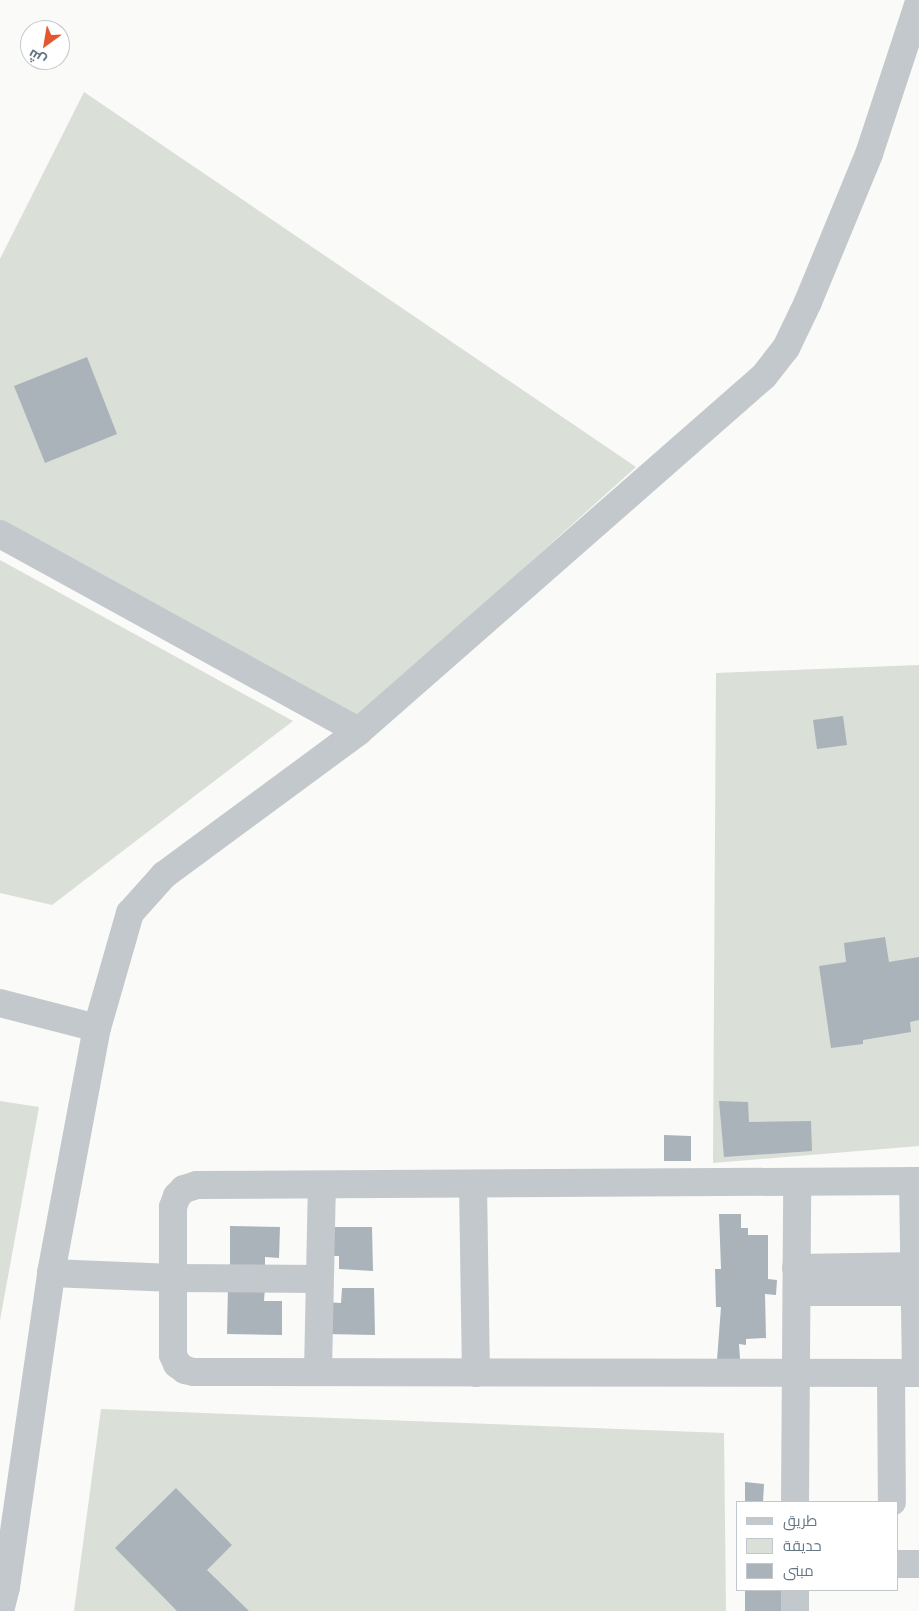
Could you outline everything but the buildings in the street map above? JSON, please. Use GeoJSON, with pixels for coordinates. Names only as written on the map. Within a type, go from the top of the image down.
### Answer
{"type":"FeatureCollection","features":[{"type":"Feature","properties":{"kind":"street"},"geometry":{"type":"LineString","coordinates":[[0,1611],[6,1587],[51,1273],[97,1028],[130,914],[143,896],[164,875],[359,731],[764,376],[786,348],[869,154],[919,2]]}},
{"type":"Feature","properties":{"kind":"street"},"geometry":{"type":"LineString","coordinates":[[0,534],[359,731]]}},
{"type":"Feature","properties":{"kind":"street"},"geometry":{"type":"LineString","coordinates":[[0,1003],[97,1028]]}},
{"type":"Feature","properties":{"kind":"street"},"geometry":{"type":"LineString","coordinates":[[892,1501],[909,1373],[917,1279],[916,1181],[322,1186],[198,1185],[184,1189],[177,1196],[173,1206],[173,1355],[176,1364],[185,1370],[476,1373],[909,1373]]}},
{"type":"Feature","properties":{"kind":"street"},"geometry":{"type":"LineString","coordinates":[[795,1501],[797,1182]]}},
{"type":"Feature","properties":{"kind":"street"},"geometry":{"type":"LineString","coordinates":[[473,1185],[476,1373]]}},
{"type":"Feature","properties":{"kind":"street"},"geometry":{"type":"LineString","coordinates":[[318,1372],[318,1280],[322,1186]]}},
{"type":"Feature","properties":{"kind":"street"},"geometry":{"type":"LineString","coordinates":[[51,1273],[172,1278],[318,1280]]}},
{"type":"Feature","properties":{"kind":"street"},"geometry":{"type":"LineString","coordinates":[[796,1280],[917,1279]]}},
{"type":"Feature","properties":{"kind":"street"},"geometry":{"type":"LineString","coordinates":[[899,1564],[919,1564]]}},
{"type":"Feature","properties":{"kind":"street"},"geometry":{"type":"LineString","coordinates":[[795,1591],[795,1611]]}},
{"type":"Feature","properties":{"kind":"green space"},"geometry":{"type":"Polygon","coordinates":[[[84,92],[636,467],[354,721],[0,523],[0,259],[84,92]]]}},
{"type":"Feature","properties":{"kind":"green space"},"geometry":{"type":"Polygon","coordinates":[[[0,560],[293,721],[52,905],[0,893],[0,560]]]}},
{"type":"Feature","properties":{"kind":"green space"},"geometry":{"type":"Polygon","coordinates":[[[919,665],[919,1146],[713,1163],[716,673],[919,665]]]}},
{"type":"Feature","properties":{"kind":"green space"},"geometry":{"type":"Polygon","coordinates":[[[0,1101],[39,1107],[0,1320],[0,1101]]]}},
{"type":"Feature","properties":{"kind":"green space"},"geometry":{"type":"Polygon","coordinates":[[[101,1409],[724,1433],[726,1611],[74,1611],[101,1409]]]}}]}
